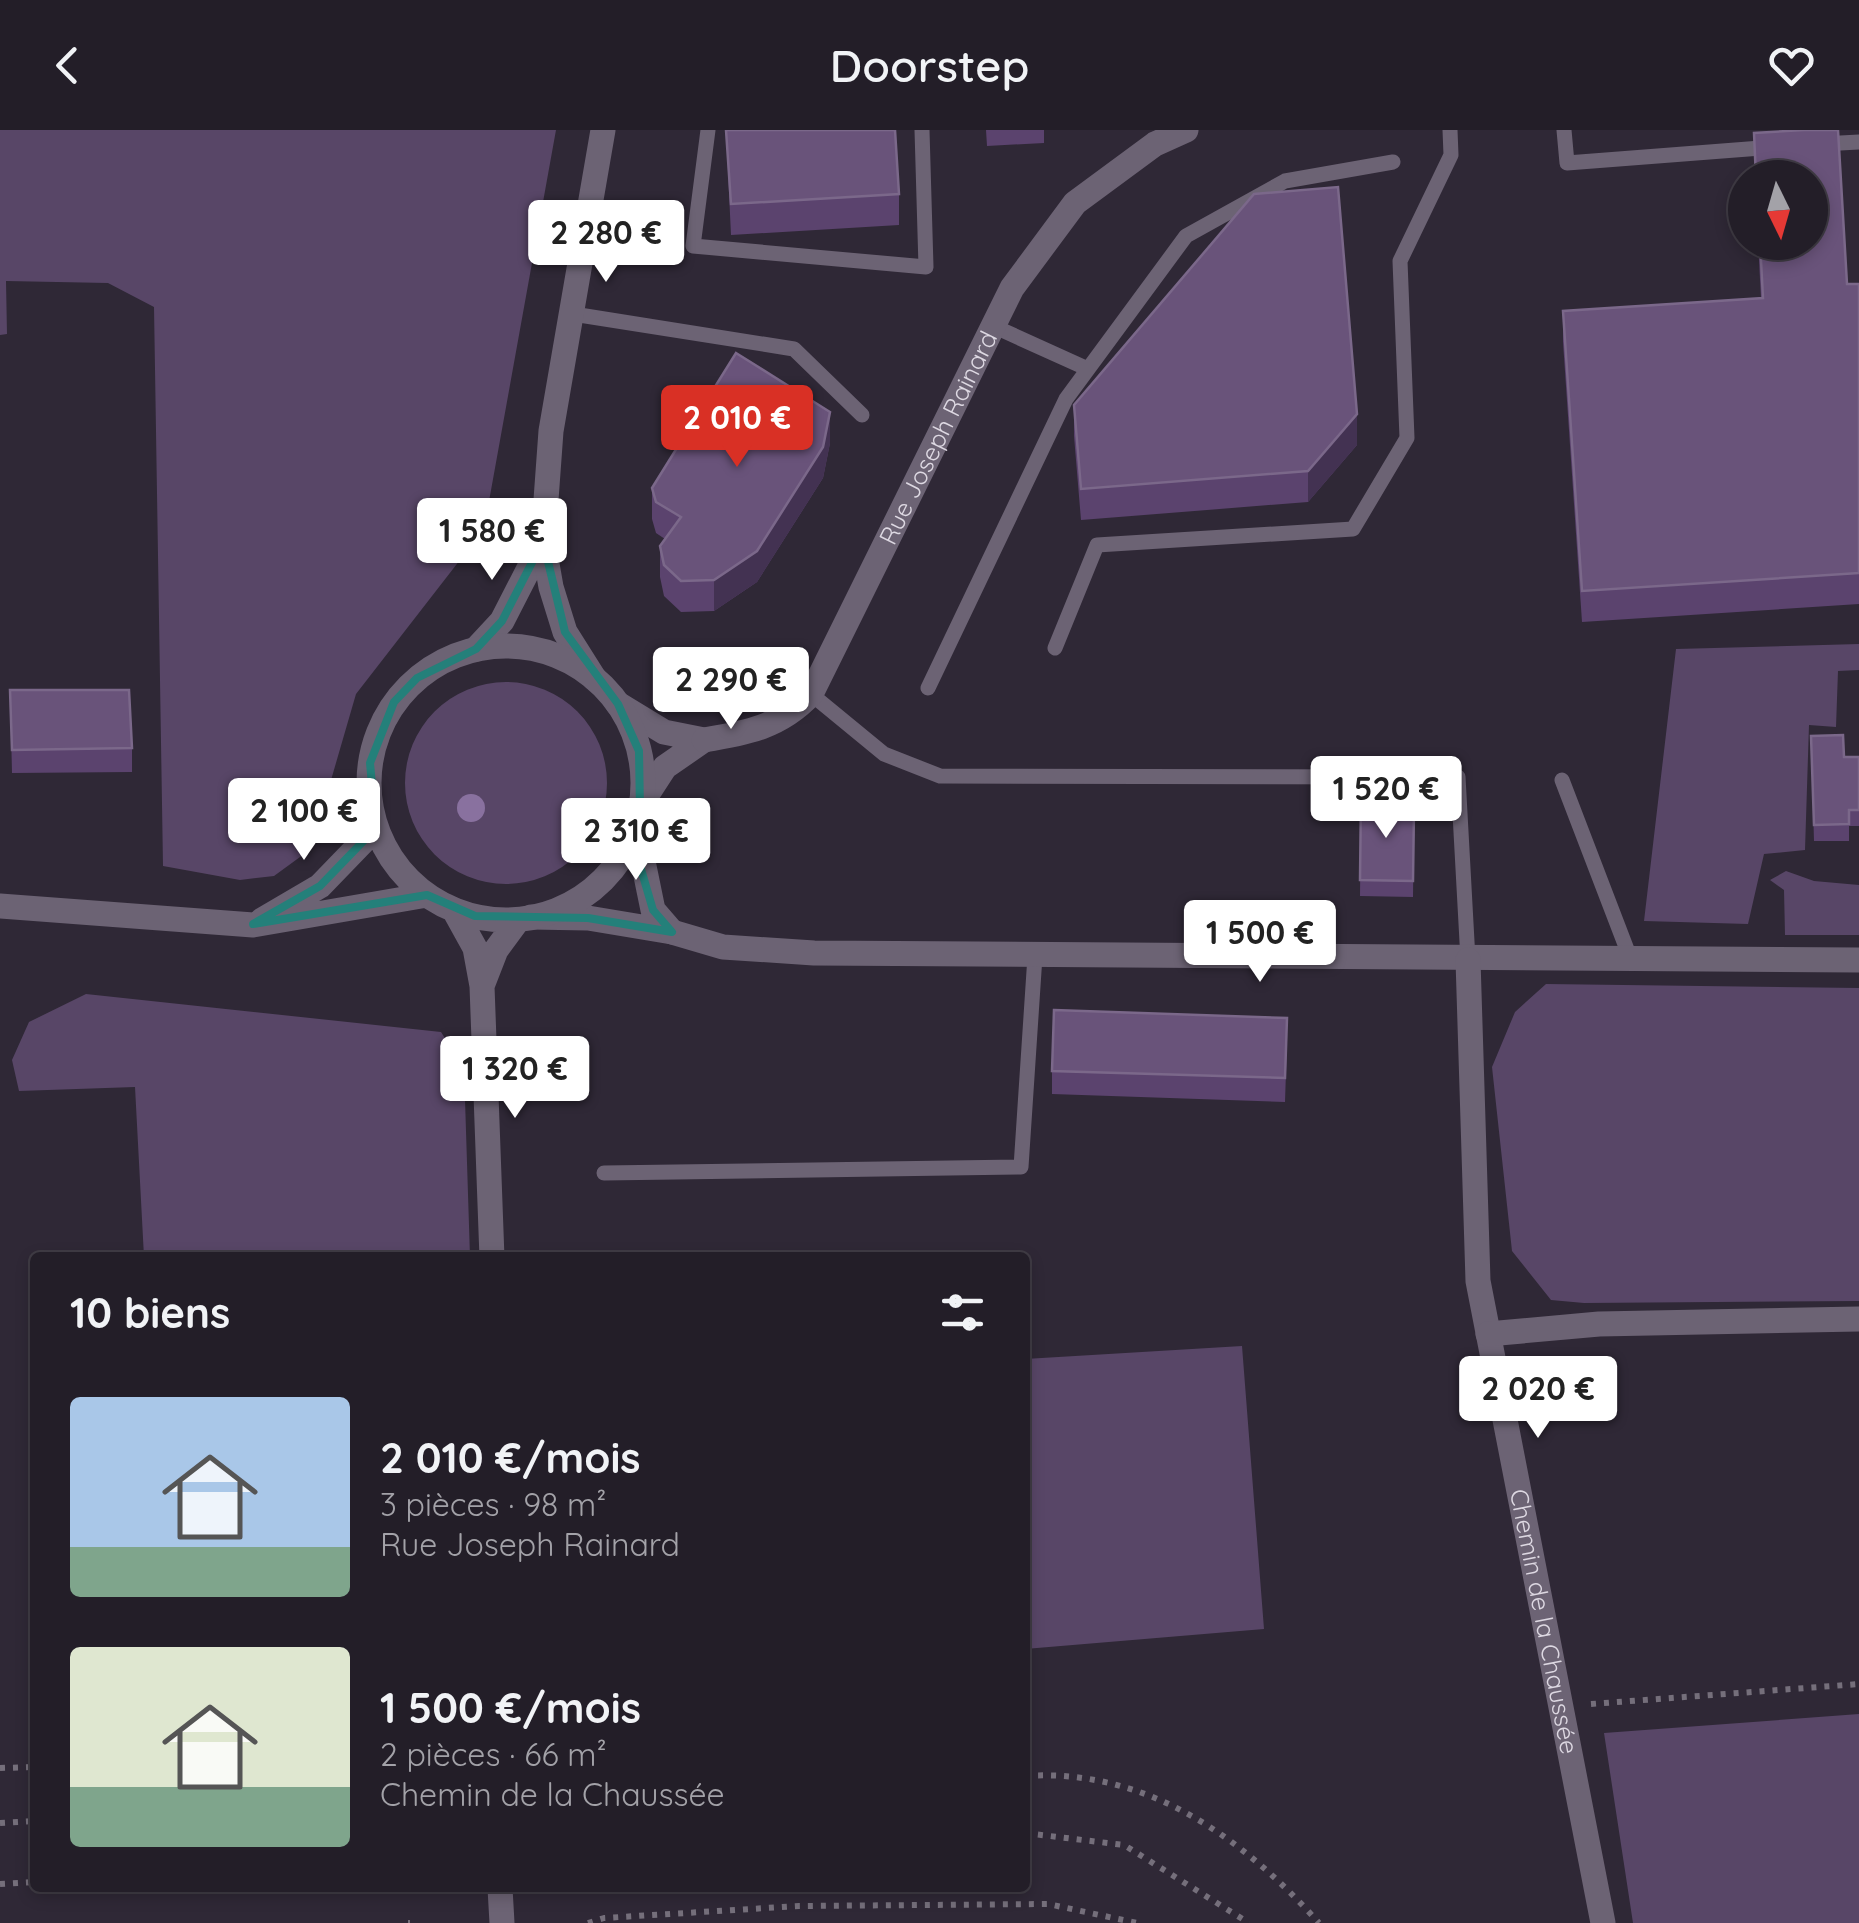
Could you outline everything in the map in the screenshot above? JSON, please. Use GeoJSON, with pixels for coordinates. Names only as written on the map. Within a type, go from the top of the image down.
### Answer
{"type":"FeatureCollection","features":[{"type":"Feature","properties":{"kind":"street"},"geometry":{"type":"LineString","coordinates":[[603,130],[550,432],[543,541],[550,587],[566,632],[594,678],[618,704],[664,732],[704,740]]}},
{"type":"Feature","properties":{"kind":"street","name":"Rue Joseph Rainard"},"geometry":{"type":"LineString","coordinates":[[704,740],[756,732],[792,714],[811,694],[1012,288],[1075,203],[1154,144],[1186,130]]}},
{"type":"Feature","properties":{"kind":"street"},"geometry":{"type":"LineString","coordinates":[[543,541],[502,621],[476,649],[417,678],[394,702],[378,732],[370,763],[368,796],[376,828],[396,866],[427,895],[454,910],[525,918],[588,918],[672,932],[723,947],[814,953],[1859,960]]}},
{"type":"Feature","properties":{"kind":"street"},"geometry":{"type":"LineString","coordinates":[[476,649],[526,647],[573,664],[594,678]]}},
{"type":"Feature","properties":{"kind":"street"},"geometry":{"type":"LineString","coordinates":[[618,704],[640,751],[638,815],[653,910],[672,932]]}},
{"type":"Feature","properties":{"kind":"street"},"geometry":{"type":"LineString","coordinates":[[482,986],[496,950],[525,918],[559,909],[606,876],[665,767],[704,740]]}},
{"type":"Feature","properties":{"kind":"street"},"geometry":{"type":"LineString","coordinates":[[253,924],[320,886],[376,828]]}},
{"type":"Feature","properties":{"kind":"street"},"geometry":{"type":"LineString","coordinates":[[0,906],[253,924],[427,895]]}},
{"type":"Feature","properties":{"kind":"street"},"geometry":{"type":"LineString","coordinates":[[454,910],[476,948],[482,986],[492,1252]]}},
{"type":"Feature","properties":{"kind":"street","name":"Chemin de la Chaussée"},"geometry":{"type":"LineString","coordinates":[[1468,960],[1478,1282],[1564,1703],[1603,1923]]}},
{"type":"Feature","properties":{"kind":"street"},"geometry":{"type":"LineString","coordinates":[[1488,1334],[1600,1324],[1859,1318]]}},
{"type":"Feature","properties":{"kind":"street"},"geometry":{"type":"LineString","coordinates":[[500,1892],[502,1923]]}},
{"type":"Feature","properties":{"kind":"lane"},"geometry":{"type":"LineString","coordinates":[[708,130],[693,246],[926,267],[922,130]]}},
{"type":"Feature","properties":{"kind":"lane"},"geometry":{"type":"LineString","coordinates":[[1055,648],[1097,545],[1353,529],[1407,438],[1400,261],[1451,155],[1450,130]]}},
{"type":"Feature","properties":{"kind":"lane"},"geometry":{"type":"LineString","coordinates":[[1564,130],[1567,163],[1859,142]]}},
{"type":"Feature","properties":{"kind":"lane"},"geometry":{"type":"LineString","coordinates":[[928,688],[1066,399],[1186,236],[1284,180],[1393,162]]}},
{"type":"Feature","properties":{"kind":"lane"},"geometry":{"type":"LineString","coordinates":[[572,314],[794,349],[862,415]]}},
{"type":"Feature","properties":{"kind":"lane"},"geometry":{"type":"LineString","coordinates":[[993,326],[1088,369]]}},
{"type":"Feature","properties":{"kind":"lane"},"geometry":{"type":"LineString","coordinates":[[811,694],[884,754],[940,776],[1458,777],[1468,960]]}},
{"type":"Feature","properties":{"kind":"lane"},"geometry":{"type":"LineString","coordinates":[[1562,780],[1631,960]]}},
{"type":"Feature","properties":{"kind":"lane"},"geometry":{"type":"LineString","coordinates":[[604,1172],[1021,1167],[1035,956]]}},
{"type":"Feature","properties":{"kind":"path"},"geometry":{"type":"LineString","coordinates":[[1564,1703],[1859,1684]]}},
{"type":"Feature","properties":{"kind":"path"},"geometry":{"type":"LineString","coordinates":[[0,1768],[30,1767]]}},
{"type":"Feature","properties":{"kind":"path"},"geometry":{"type":"LineString","coordinates":[[1030,1776],[1066,1773],[1183,1808],[1272,1871],[1319,1923]]}},
{"type":"Feature","properties":{"kind":"path"},"geometry":{"type":"LineString","coordinates":[[0,1823],[30,1821]]}},
{"type":"Feature","properties":{"kind":"path"},"geometry":{"type":"LineString","coordinates":[[1030,1834],[1124,1845],[1249,1923]]}},
{"type":"Feature","properties":{"kind":"path"},"geometry":{"type":"LineString","coordinates":[[0,1884],[30,1882]]}},
{"type":"Feature","properties":{"kind":"path"},"geometry":{"type":"LineString","coordinates":[[588,1923],[604,1918],[799,1906],[1048,1904],[1137,1923]]}},
{"type":"Feature","properties":{"kind":"highlighted area"},"geometry":{"type":"Polygon","coordinates":[[[543,541],[565,632],[618,704],[639,751],[641,869],[653,910],[672,932],[588,918],[475,916],[427,895],[253,924],[320,886],[376,828],[370,763],[394,702],[417,678],[476,649],[502,621],[543,541]]]}},
{"type":"Feature","properties":{"kind":"shaded area"},"geometry":{"type":"Polygon","coordinates":[[[0,130],[556,130],[484,529],[356,694],[311,849],[274,876],[240,880],[163,866],[154,307],[108,283],[6,281],[7,334],[0,335],[0,130]]]}},
{"type":"Feature","properties":{"kind":"shaded area"},"geometry":{"type":"Polygon","coordinates":[[[1859,644],[1859,670],[1838,671],[1836,727],[1809,725],[1805,850],[1764,854],[1748,924],[1644,921],[1676,649],[1859,644]]]}},
{"type":"Feature","properties":{"kind":"shaded area"},"geometry":{"type":"Polygon","coordinates":[[[506,682],[544,690],[577,712],[599,745],[607,783],[599,821],[577,854],[544,876],[506,884],[468,876],[435,854],[413,821],[405,783],[413,745],[435,712],[468,690],[506,682]]]}},
{"type":"Feature","properties":{"kind":"shaded area"},"geometry":{"type":"Polygon","coordinates":[[[1786,871],[1814,881],[1859,885],[1859,935],[1785,935],[1784,890],[1770,880],[1786,871]]]}},
{"type":"Feature","properties":{"kind":"shaded area"},"geometry":{"type":"Polygon","coordinates":[[[1546,984],[1859,988],[1859,1301],[1551,1300],[1512,1251],[1492,1067],[1515,1012],[1546,984]]]}},
{"type":"Feature","properties":{"kind":"shaded area"},"geometry":{"type":"Polygon","coordinates":[[[86,994],[441,1032],[464,1068],[470,1252],[144,1252],[135,1087],[19,1091],[12,1060],[29,1022],[86,994]]]}},
{"type":"Feature","properties":{"kind":"shaded area"},"geometry":{"type":"Polygon","coordinates":[[[1242,1346],[1264,1629],[1030,1649],[1030,1359],[1242,1346]]]}},
{"type":"Feature","properties":{"kind":"shaded area"},"geometry":{"type":"Polygon","coordinates":[[[1859,1714],[1859,1923],[1633,1923],[1604,1733],[1859,1714]]]}},
{"type":"Feature","properties":{"kind":"building"},"geometry":{"type":"Polygon","coordinates":[[[726,130],[895,130],[899,194],[731,204],[726,130]]]}},
{"type":"Feature","properties":{"kind":"building"},"geometry":{"type":"Polygon","coordinates":[[[1838,130],[1847,284],[1859,284],[1859,573],[1582,591],[1563,311],[1763,298],[1761,260],[1828,260],[1828,160],[1755,160],[1754,133],[1838,130]]]}},
{"type":"Feature","properties":{"kind":"building"},"geometry":{"type":"Polygon","coordinates":[[[1338,187],[1357,414],[1308,471],[1081,489],[1074,405],[1254,194],[1338,187]]]}},
{"type":"Feature","properties":{"kind":"building"},"geometry":{"type":"Polygon","coordinates":[[[736,353],[830,412],[823,447],[757,551],[714,580],[681,581],[664,565],[660,546],[681,517],[656,502],[652,488],[736,353]]]}},
{"type":"Feature","properties":{"kind":"building"},"geometry":{"type":"Polygon","coordinates":[[[10,690],[129,690],[132,748],[12,750],[10,690]]]}},
{"type":"Feature","properties":{"kind":"building"},"geometry":{"type":"Polygon","coordinates":[[[1843,735],[1844,757],[1859,757],[1859,810],[1849,810],[1849,824],[1814,825],[1811,736],[1843,735]]]}},
{"type":"Feature","properties":{"kind":"building"},"geometry":{"type":"Polygon","coordinates":[[[1361,794],[1386,795],[1386,809],[1414,809],[1413,881],[1360,880],[1361,794]]]}},
{"type":"Feature","properties":{"kind":"building"},"geometry":{"type":"Polygon","coordinates":[[[1054,1010],[1287,1018],[1285,1078],[1052,1071],[1054,1010]]]}}]}
